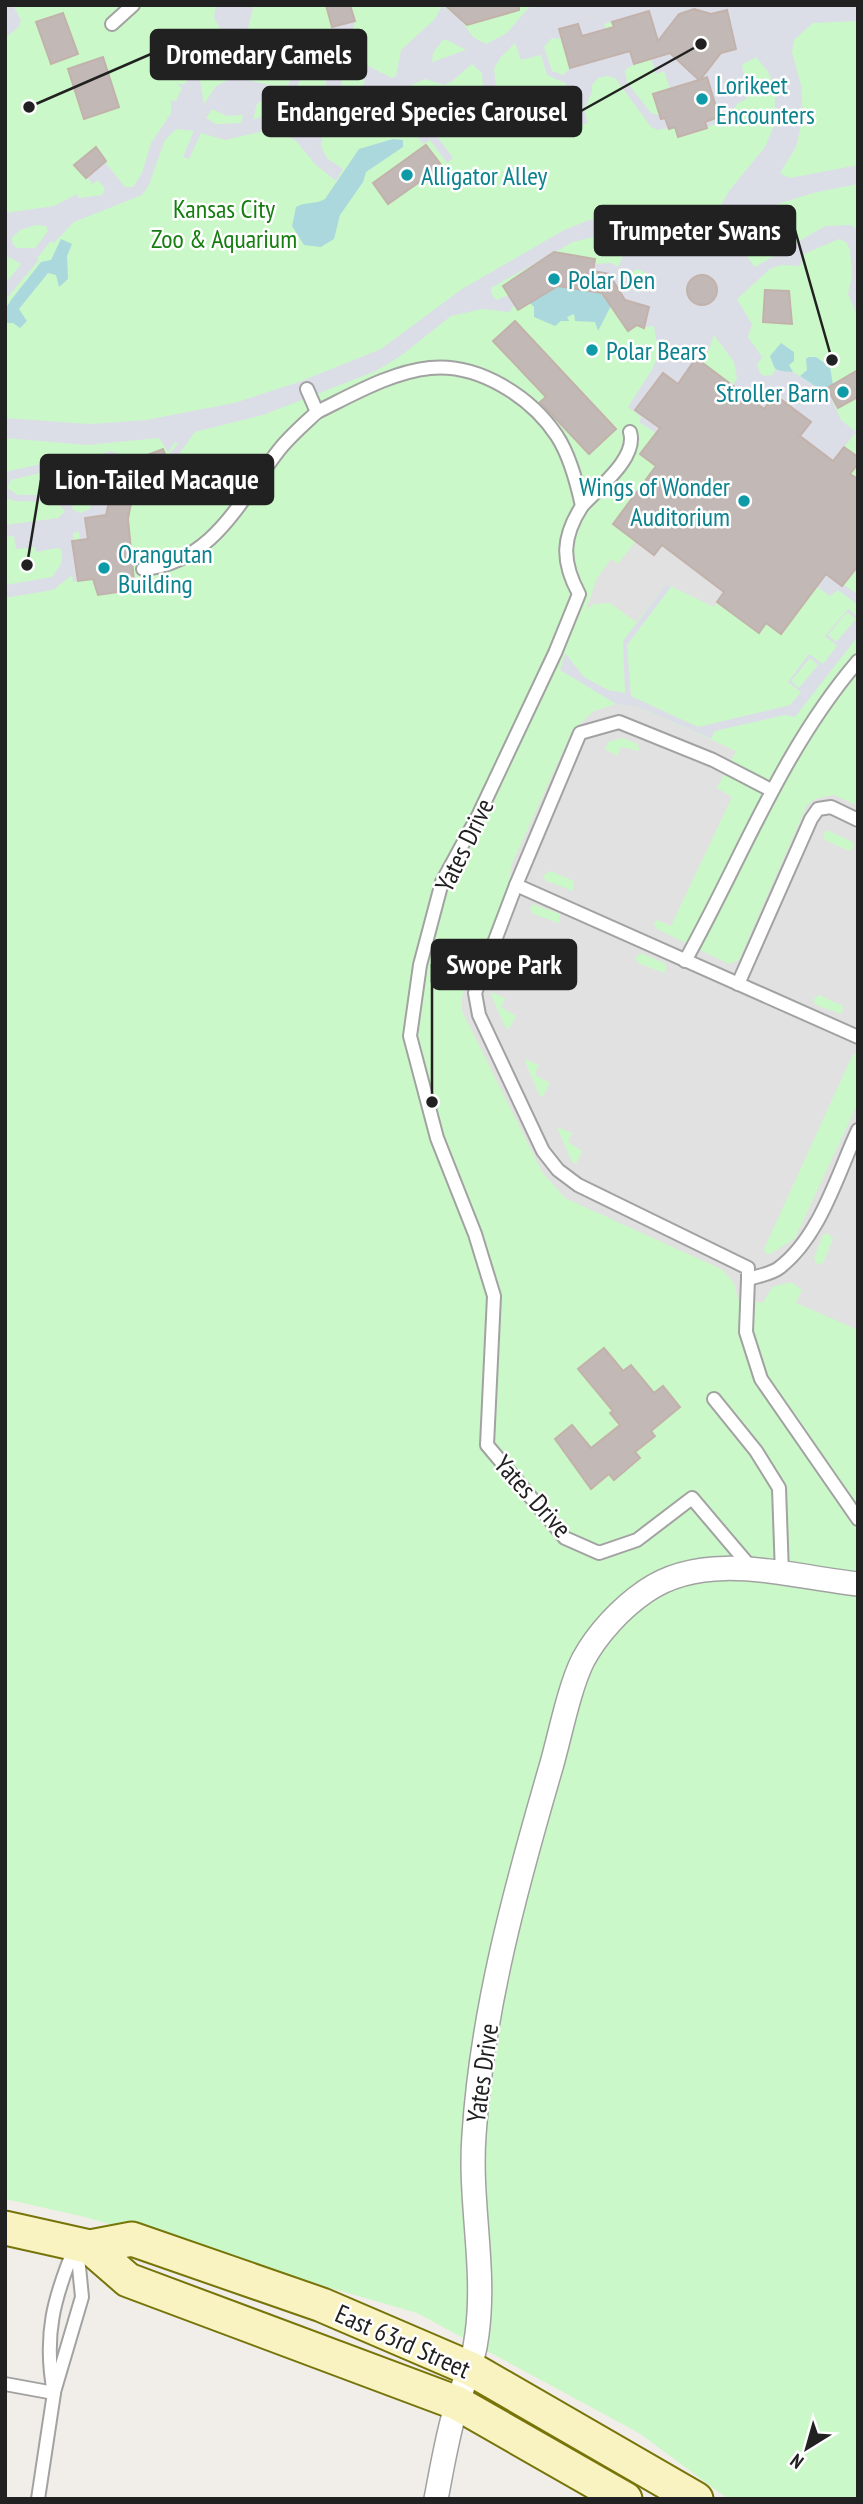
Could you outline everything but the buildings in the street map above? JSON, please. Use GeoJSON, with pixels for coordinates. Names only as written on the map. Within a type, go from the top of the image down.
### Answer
{"type":"FeatureCollection","features":[{"type":"Feature","properties":{"kind":"main road","name":"East 63rd Street"},"geometry":{"type":"LineString","coordinates":[[5,2228],[83,2244],[132,2239],[322,2305],[471,2369],[696,2499]]}},
{"type":"Feature","properties":{"kind":"main road","name":"East 63rd Street"},"geometry":{"type":"LineString","coordinates":[[83,2244],[128,2280],[457,2403],[625,2499]]}},
{"type":"Feature","properties":{"kind":"street","name":"Yates Drive"},"geometry":{"type":"LineString","coordinates":[[436,2499],[457,2403],[471,2369],[481,2296],[474,2201],[474,2134],[491,2008],[518,1880],[583,1661],[610,1622],[647,1590],[698,1569],[753,1570]]}},
{"type":"Feature","properties":{"kind":"street"},"geometry":{"type":"LineString","coordinates":[[753,1570],[858,1584]]}},
{"type":"Feature","properties":{"kind":"lane"},"geometry":{"type":"LineString","coordinates":[[112,24],[133,5]]}},
{"type":"Feature","properties":{"kind":"lane"},"geometry":{"type":"LineString","coordinates":[[143,569],[164,567],[197,551],[227,523],[277,453],[317,412],[394,377],[431,368],[458,369],[501,386],[524,400],[556,436],[577,483],[582,506]]}},
{"type":"Feature","properties":{"kind":"lane"},"geometry":{"type":"LineString","coordinates":[[307,389],[317,412]]}},
{"type":"Feature","properties":{"kind":"lane"},"geometry":{"type":"LineString","coordinates":[[582,506],[623,461],[631,444],[630,432]]}},
{"type":"Feature","properties":{"kind":"lane","name":"Yates Drive"},"geometry":{"type":"LineString","coordinates":[[582,506],[570,523],[564,550],[570,579],[579,594],[549,666],[479,814],[442,882],[420,965],[410,1036],[437,1138],[475,1234],[494,1296],[487,1446],[565,1538],[598,1553],[637,1540],[692,1499],[753,1570]]}},
{"type":"Feature","properties":{"kind":"lane"},"geometry":{"type":"LineString","coordinates":[[685,961],[771,790],[811,722],[858,661]]}},
{"type":"Feature","properties":{"kind":"lane"},"geometry":{"type":"LineString","coordinates":[[771,790],[713,760],[619,722],[580,733],[516,885],[475,993],[479,1015],[543,1151],[558,1170],[578,1185],[748,1268],[746,1332],[761,1379],[858,1519]]}},
{"type":"Feature","properties":{"kind":"lane"},"geometry":{"type":"LineString","coordinates":[[738,984],[811,819],[818,809],[831,807],[858,820]]}},
{"type":"Feature","properties":{"kind":"lane"},"geometry":{"type":"LineString","coordinates":[[516,885],[858,1037]]}},
{"type":"Feature","properties":{"kind":"lane"},"geometry":{"type":"LineString","coordinates":[[748,1279],[777,1270],[797,1253],[818,1217],[858,1130]]}},
{"type":"Feature","properties":{"kind":"lane"},"geometry":{"type":"LineString","coordinates":[[714,1399],[756,1451],[779,1488],[782,1574]]}},
{"type":"Feature","properties":{"kind":"lane"},"geometry":{"type":"LineString","coordinates":[[54,2393],[48,2340],[57,2291],[83,2244]]}},
{"type":"Feature","properties":{"kind":"lane"},"geometry":{"type":"LineString","coordinates":[[38,2499],[54,2393],[82,2297],[83,2244]]}},
{"type":"Feature","properties":{"kind":"lane"},"geometry":{"type":"LineString","coordinates":[[5,2384],[54,2393]]}},
{"type":"Feature","properties":{"kind":"green space","name":"Kansas City Zoo & Aquarium"},"geometry":{"type":"Polygon","coordinates":[[[5,5],[858,5],[858,2499],[728,2499],[639,2433],[417,2313],[85,2217],[5,2199],[5,5]]]}},
{"type":"Feature","properties":{"kind":"shaded area"},"geometry":{"type":"Polygon","coordinates":[[[5,5],[13,5],[21,20],[19,27],[5,38],[5,5]]]}},
{"type":"Feature","properties":{"kind":"shaded area"},"geometry":{"type":"Polygon","coordinates":[[[216,5],[254,5],[248,28],[237,36],[230,64],[220,60],[200,80],[204,104],[216,86],[234,77],[275,86],[288,85],[305,52],[329,40],[333,36],[332,27],[355,21],[351,57],[392,78],[396,76],[401,50],[435,19],[442,5],[460,19],[473,37],[486,44],[507,33],[531,5],[858,5],[858,21],[813,23],[794,40],[792,52],[801,85],[803,116],[796,147],[780,173],[790,178],[858,165],[858,184],[813,193],[747,214],[738,237],[739,246],[748,251],[748,258],[755,267],[825,226],[851,225],[858,230],[858,318],[848,294],[852,276],[850,250],[846,242],[839,239],[804,254],[800,266],[781,265],[770,269],[737,299],[752,324],[748,337],[762,357],[757,365],[760,373],[764,376],[772,375],[775,370],[793,372],[820,389],[827,388],[841,420],[856,432],[833,461],[800,436],[811,422],[775,395],[764,409],[733,385],[737,378],[734,362],[714,335],[705,361],[696,358],[686,373],[687,392],[663,373],[635,409],[660,428],[656,433],[639,422],[641,417],[628,407],[653,368],[662,344],[656,340],[654,326],[644,327],[649,307],[625,300],[609,274],[593,271],[594,264],[612,263],[618,267],[624,253],[630,252],[631,245],[624,237],[610,233],[573,242],[491,288],[496,300],[509,295],[515,305],[509,312],[482,309],[451,316],[402,355],[376,371],[263,415],[195,432],[177,457],[168,462],[166,457],[178,444],[175,442],[168,452],[159,438],[87,445],[5,438],[5,418],[89,424],[146,420],[234,403],[299,382],[381,349],[462,289],[564,230],[589,220],[610,217],[624,219],[642,235],[650,232],[656,237],[656,254],[673,250],[677,245],[669,228],[673,216],[680,212],[696,213],[701,234],[705,234],[729,191],[765,147],[775,123],[775,90],[768,72],[756,57],[742,65],[748,98],[737,104],[727,120],[707,127],[705,122],[719,116],[707,78],[670,89],[664,71],[656,74],[647,45],[649,11],[604,24],[607,34],[630,50],[634,64],[625,70],[627,82],[651,113],[665,117],[669,128],[657,130],[651,127],[615,78],[607,76],[598,78],[592,85],[592,92],[584,110],[588,123],[552,137],[542,137],[491,98],[483,87],[482,73],[472,64],[444,85],[425,79],[404,88],[406,119],[423,128],[428,124],[453,158],[447,163],[430,140],[423,144],[414,132],[393,124],[392,119],[341,131],[330,121],[322,136],[321,146],[327,158],[343,169],[336,181],[316,165],[296,141],[280,131],[268,130],[225,140],[201,133],[189,159],[183,157],[194,131],[176,129],[165,140],[149,185],[142,195],[74,222],[54,243],[51,241],[37,258],[39,260],[7,298],[5,284],[21,264],[5,255],[5,213],[54,206],[77,194],[79,198],[102,195],[105,189],[98,180],[92,184],[87,177],[105,162],[125,187],[133,187],[142,173],[151,143],[171,113],[171,100],[176,101],[182,88],[177,83],[184,85],[187,81],[189,70],[185,47],[194,43],[199,62],[209,56],[208,45],[220,44],[223,40],[224,36],[214,18],[216,5]],[[694,9],[679,14],[670,25],[667,38],[670,53],[682,64],[699,69],[712,65],[721,53],[736,49],[727,11],[711,14],[694,9]],[[578,24],[559,29],[562,39],[552,38],[544,47],[552,71],[563,75],[570,68],[606,58],[598,32],[582,36],[578,24]],[[443,40],[433,53],[432,62],[466,50],[443,40]],[[515,43],[500,58],[494,69],[496,86],[506,98],[525,103],[558,92],[567,84],[547,75],[541,55],[521,60],[515,43]],[[324,50],[308,61],[290,103],[291,116],[302,127],[318,117],[324,107],[328,55],[324,50]],[[350,72],[343,78],[340,88],[346,93],[358,92],[365,82],[358,73],[350,72]],[[393,91],[343,113],[350,120],[390,111],[396,103],[393,91]],[[562,92],[538,103],[547,123],[571,112],[562,92]],[[276,94],[266,97],[257,104],[253,120],[276,111],[283,99],[276,94]],[[212,109],[206,118],[216,124],[241,123],[243,115],[227,116],[212,109]],[[684,216],[671,222],[678,236],[690,230],[684,216]],[[36,225],[20,230],[12,238],[13,245],[18,248],[35,248],[48,231],[46,226],[36,225]],[[638,269],[632,272],[631,281],[642,286],[646,283],[647,274],[638,269]],[[705,275],[694,277],[687,286],[688,297],[699,305],[710,303],[717,293],[715,283],[705,275]]]}},
{"type":"Feature","properties":{"kind":"shaded area"},"geometry":{"type":"Polygon","coordinates":[[[111,451],[129,458],[137,476],[128,479],[128,470],[116,460],[107,462],[107,470],[101,476],[95,465],[68,471],[57,469],[11,480],[7,488],[18,495],[71,495],[79,489],[98,494],[112,488],[108,506],[117,509],[88,539],[80,540],[79,532],[73,533],[78,581],[73,582],[72,575],[53,590],[5,598],[5,585],[52,577],[61,564],[62,557],[61,549],[57,548],[36,552],[35,547],[16,549],[14,536],[5,537],[5,525],[58,518],[65,511],[56,502],[15,501],[5,498],[5,472],[54,461],[77,462],[111,451]],[[78,499],[73,502],[72,509],[80,513],[90,509],[91,502],[78,499]]]}},
{"type":"Feature","properties":{"kind":"shaded area"},"geometry":{"type":"Polygon","coordinates":[[[636,541],[662,545],[724,592],[714,607],[666,584],[636,622],[610,603],[594,604],[586,610],[597,578],[611,559],[618,564],[636,541]]]}},
{"type":"Feature","properties":{"kind":"shaded area"},"geometry":{"type":"Polygon","coordinates":[[[826,574],[858,594],[858,605],[838,590],[830,596],[817,587],[826,574]]]}},
{"type":"Feature","properties":{"kind":"shaded area"},"geometry":{"type":"Polygon","coordinates":[[[666,584],[671,587],[627,645],[631,696],[698,727],[790,705],[801,692],[788,682],[809,654],[823,664],[837,646],[825,636],[848,609],[858,617],[858,636],[795,717],[785,715],[715,731],[711,739],[636,706],[616,704],[560,670],[565,653],[584,677],[608,690],[625,693],[623,641],[666,584]],[[847,612],[828,635],[836,642],[856,619],[847,612]],[[810,658],[791,681],[799,688],[818,665],[810,658]]]}},
{"type":"Feature","properties":{"kind":"shaded area"},"geometry":{"type":"Polygon","coordinates":[[[620,703],[636,706],[736,751],[717,788],[732,797],[671,926],[657,920],[654,924],[657,929],[729,964],[739,960],[807,805],[815,799],[834,795],[858,806],[858,1052],[852,1056],[764,1249],[766,1254],[771,1254],[795,1238],[858,1103],[858,1330],[796,1303],[802,1290],[791,1282],[772,1287],[763,1303],[738,1299],[734,1283],[721,1269],[565,1198],[542,1172],[462,1011],[462,997],[509,888],[511,866],[572,731],[594,711],[620,703]],[[622,738],[608,742],[605,749],[617,756],[621,747],[639,751],[638,744],[622,738]],[[826,830],[823,835],[825,840],[849,851],[853,848],[853,842],[826,830]],[[550,871],[543,876],[546,881],[573,891],[574,881],[550,871]],[[533,904],[530,909],[533,914],[559,923],[560,914],[533,904]],[[641,953],[635,958],[638,963],[665,973],[666,964],[641,953]],[[490,992],[505,1027],[509,1029],[516,1016],[501,1007],[505,998],[490,992]],[[819,995],[813,1000],[816,1005],[842,1014],[843,1006],[819,995]],[[524,1059],[539,1095],[543,1096],[550,1083],[535,1075],[539,1065],[524,1059]],[[557,1127],[572,1162],[576,1164],[582,1151],[568,1142],[572,1133],[557,1127]],[[828,1233],[823,1235],[814,1257],[816,1264],[823,1263],[833,1239],[828,1233]]]}},
{"type":"Feature","properties":{"kind":"water"},"geometry":{"type":"Polygon","coordinates":[[[393,139],[403,140],[403,147],[366,172],[363,182],[340,215],[334,239],[321,247],[304,245],[292,226],[296,207],[325,199],[359,149],[393,139]]]}},
{"type":"Feature","properties":{"kind":"water"},"geometry":{"type":"Polygon","coordinates":[[[61,239],[72,244],[67,256],[68,279],[59,287],[56,275],[48,273],[19,309],[27,321],[20,328],[13,323],[5,323],[5,310],[11,300],[41,262],[51,260],[61,239]]]}},
{"type":"Feature","properties":{"kind":"water"},"geometry":{"type":"Polygon","coordinates":[[[558,286],[589,291],[598,288],[611,306],[598,331],[595,322],[575,321],[574,314],[567,317],[569,321],[561,321],[555,326],[534,317],[534,307],[529,302],[558,286]]]}},
{"type":"Feature","properties":{"kind":"water"},"geometry":{"type":"Polygon","coordinates":[[[781,343],[794,352],[794,361],[789,365],[793,372],[776,369],[773,365],[770,356],[781,343]]]}},
{"type":"Feature","properties":{"kind":"water"},"geometry":{"type":"Polygon","coordinates":[[[816,357],[830,367],[833,385],[820,389],[800,376],[807,370],[806,359],[816,357]]]}},
{"type":"Feature","properties":{"kind":"place","name":"Endangered Species Carousel"},"geometry":{"type":"Point","coordinates":[701,44]}},
{"type":"Feature","properties":{"kind":"place","name":"Lorikeet Encounters"},"geometry":{"type":"Point","coordinates":[702,99]}},
{"type":"Feature","properties":{"kind":"place","name":"Dromedary Camels"},"geometry":{"type":"Point","coordinates":[29,107]}},
{"type":"Feature","properties":{"kind":"place","name":"Alligator Alley"},"geometry":{"type":"Point","coordinates":[407,175]}},
{"type":"Feature","properties":{"kind":"place","name":"Polar Den"},"geometry":{"type":"Point","coordinates":[554,279]}},
{"type":"Feature","properties":{"kind":"place","name":"Polar Bears"},"geometry":{"type":"Point","coordinates":[592,350]}},
{"type":"Feature","properties":{"kind":"place","name":"Trumpeter Swans"},"geometry":{"type":"Point","coordinates":[832,360]}},
{"type":"Feature","properties":{"kind":"place","name":"Stroller Barn"},"geometry":{"type":"Point","coordinates":[843,392]}},
{"type":"Feature","properties":{"kind":"place","name":"Wings of Wonder Auditorium"},"geometry":{"type":"Point","coordinates":[744,501]}},
{"type":"Feature","properties":{"kind":"place","name":"Lion-Tailed Macaque"},"geometry":{"type":"Point","coordinates":[27,565]}},
{"type":"Feature","properties":{"kind":"place","name":"Orangutan Building"},"geometry":{"type":"Point","coordinates":[104,568]}},
{"type":"Feature","properties":{"kind":"place","name":"Swope Park"},"geometry":{"type":"Point","coordinates":[432,1102]}}]}
